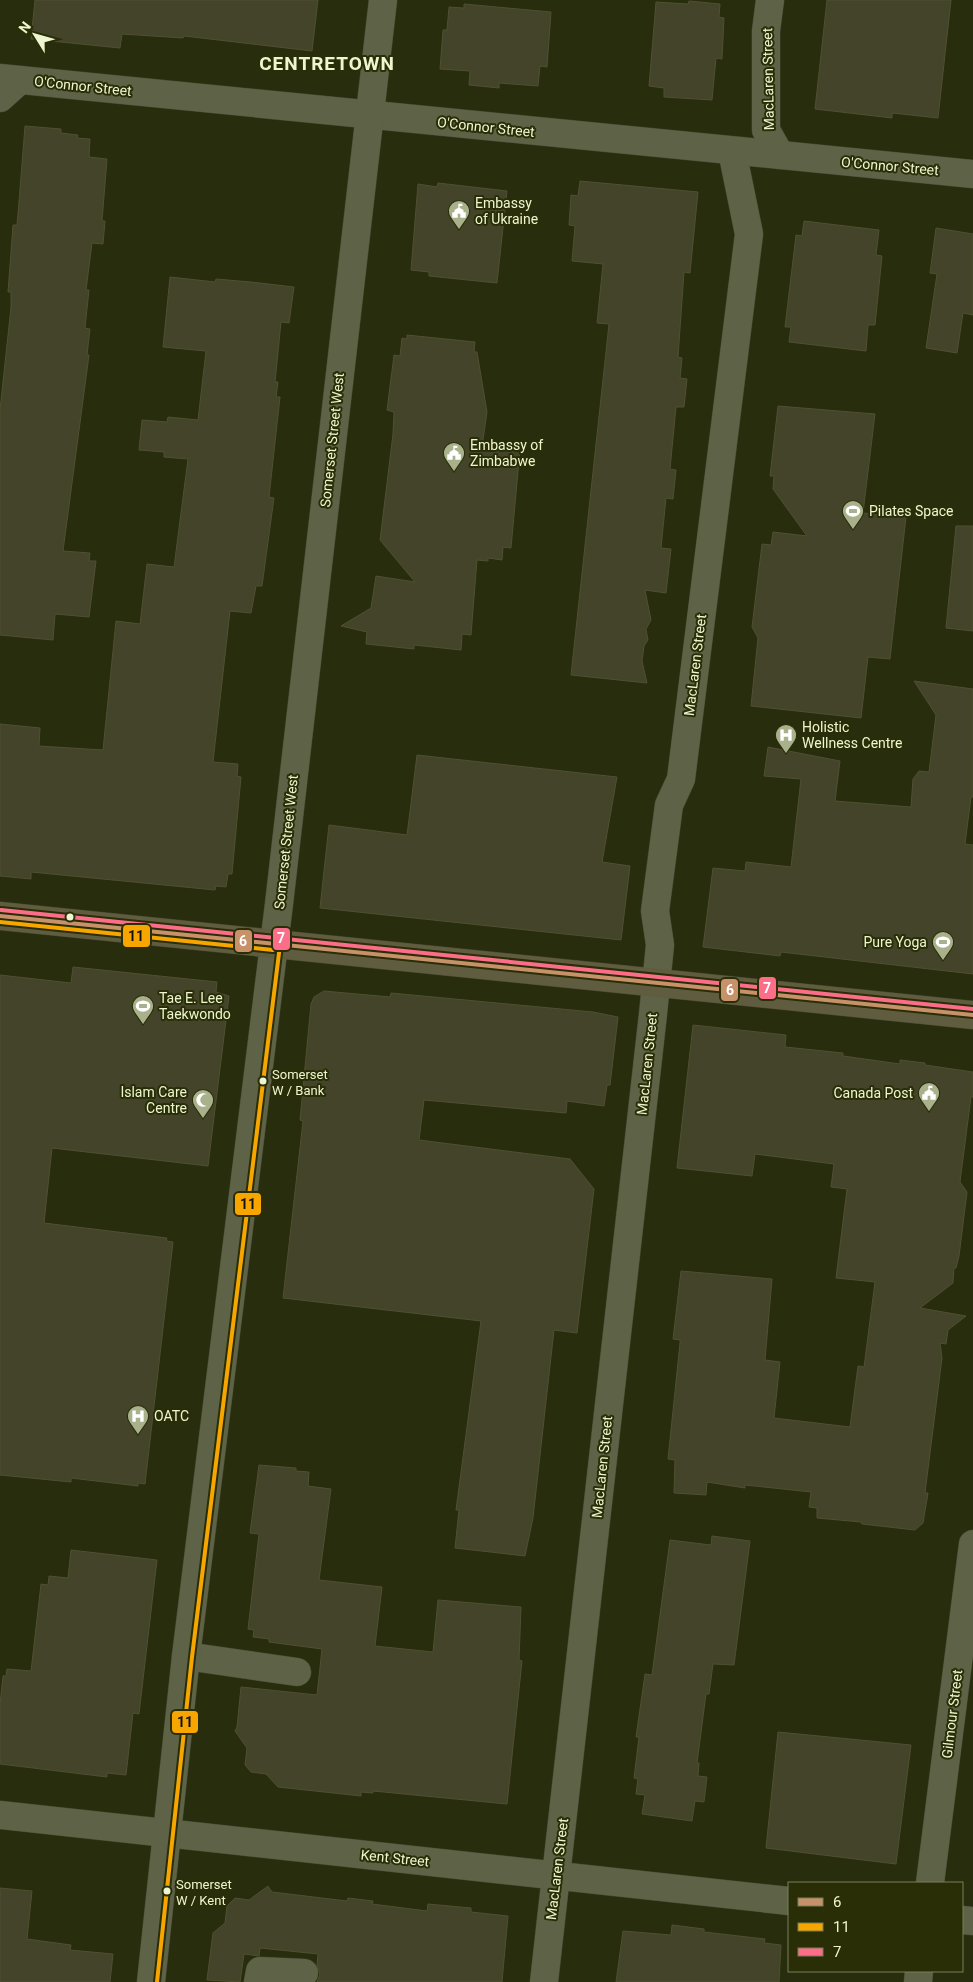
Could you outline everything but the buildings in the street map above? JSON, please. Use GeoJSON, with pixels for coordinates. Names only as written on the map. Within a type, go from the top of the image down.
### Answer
{"type":"FeatureCollection","features":[{"type":"Feature","properties":{"kind":"main road","name":"Somerset Street West"},"geometry":{"type":"LineString","coordinates":[[150,1982],[186,1656],[274,944],[383,0]]}},
{"type":"Feature","properties":{"kind":"main road","name":"MacLaren Street"},"geometry":{"type":"LineString","coordinates":[[770,0],[766,31],[766,130],[780,155]]}},
{"type":"Feature","properties":{"kind":"main road","name":"O'Connor Street"},"geometry":{"type":"LineString","coordinates":[[10,79],[732,152],[973,174]]}},
{"type":"Feature","properties":{"kind":"main road"},"geometry":{"type":"LineString","coordinates":[[0,98],[10,79]]}},
{"type":"Feature","properties":{"kind":"main road","name":"MacLaren Street"},"geometry":{"type":"LineString","coordinates":[[544,1982],[660,945],[655,911],[669,805],[681,779],[749,234],[732,152]]}},
{"type":"Feature","properties":{"kind":"main road"},"geometry":{"type":"LineString","coordinates":[[0,916],[973,1015]]}},
{"type":"Feature","properties":{"kind":"main road","name":"Gilmour Street"},"geometry":{"type":"LineString","coordinates":[[930,1882],[973,1544]]}},
{"type":"Feature","properties":{"kind":"main road"},"geometry":{"type":"LineString","coordinates":[[186,1656],[297,1672]]}},
{"type":"Feature","properties":{"kind":"main road","name":"Kent Street"},"geometry":{"type":"LineString","coordinates":[[0,1815],[788,1901]]}},
{"type":"Feature","properties":{"kind":"main road"},"geometry":{"type":"LineString","coordinates":[[258,1982],[260,1971],[304,1973]]}},
{"type":"Feature","properties":{"kind":"transit line","name":"7"},"geometry":{"type":"LineString","coordinates":[[1,910],[973,1009]]}},
{"type":"Feature","properties":{"kind":"transit line","name":"6"},"geometry":{"type":"LineString","coordinates":[[0,916],[973,1015]]}},
{"type":"Feature","properties":{"kind":"transit line","name":"11"},"geometry":{"type":"LineString","coordinates":[[0,922],[273,950]]}},
{"type":"Feature","properties":{"kind":"transit line","name":"11"},"geometry":{"type":"LineString","coordinates":[[157,1982],[192,1657],[280,945]]}},
{"type":"Feature","properties":{"kind":"place","name":"Embassy of Ukraine"},"geometry":{"type":"Point","coordinates":[459,230]}},
{"type":"Feature","properties":{"kind":"place","name":"Embassy of Zimbabwe"},"geometry":{"type":"Point","coordinates":[454,472]}},
{"type":"Feature","properties":{"kind":"place","name":"Pilates Space"},"geometry":{"type":"Point","coordinates":[853,530]}},
{"type":"Feature","properties":{"kind":"place","name":"Holistic Wellness Centre"},"geometry":{"type":"Point","coordinates":[786,754]}},
{"type":"Feature","properties":{"kind":"place","name":"Pure Yoga"},"geometry":{"type":"Point","coordinates":[943,961]}},
{"type":"Feature","properties":{"kind":"place","name":"Tae E. Lee Taekwondo"},"geometry":{"type":"Point","coordinates":[143,1025]}},
{"type":"Feature","properties":{"kind":"place","name":"Somerset W / Bank"},"geometry":{"type":"Point","coordinates":[263,1081]}},
{"type":"Feature","properties":{"kind":"place","name":"Canada Post"},"geometry":{"type":"Point","coordinates":[929,1112]}},
{"type":"Feature","properties":{"kind":"place","name":"Islam Care Centre"},"geometry":{"type":"Point","coordinates":[203,1119]}},
{"type":"Feature","properties":{"kind":"place","name":"OATC"},"geometry":{"type":"Point","coordinates":[138,1435]}},
{"type":"Feature","properties":{"kind":"place","name":"Somerset W / Kent"},"geometry":{"type":"Point","coordinates":[167,1891]}},
{"type":"Feature","properties":{"kind":"district","name":"CENTRETOWN"},"geometry":{"type":"Point","coordinates":[327,63]}}]}
